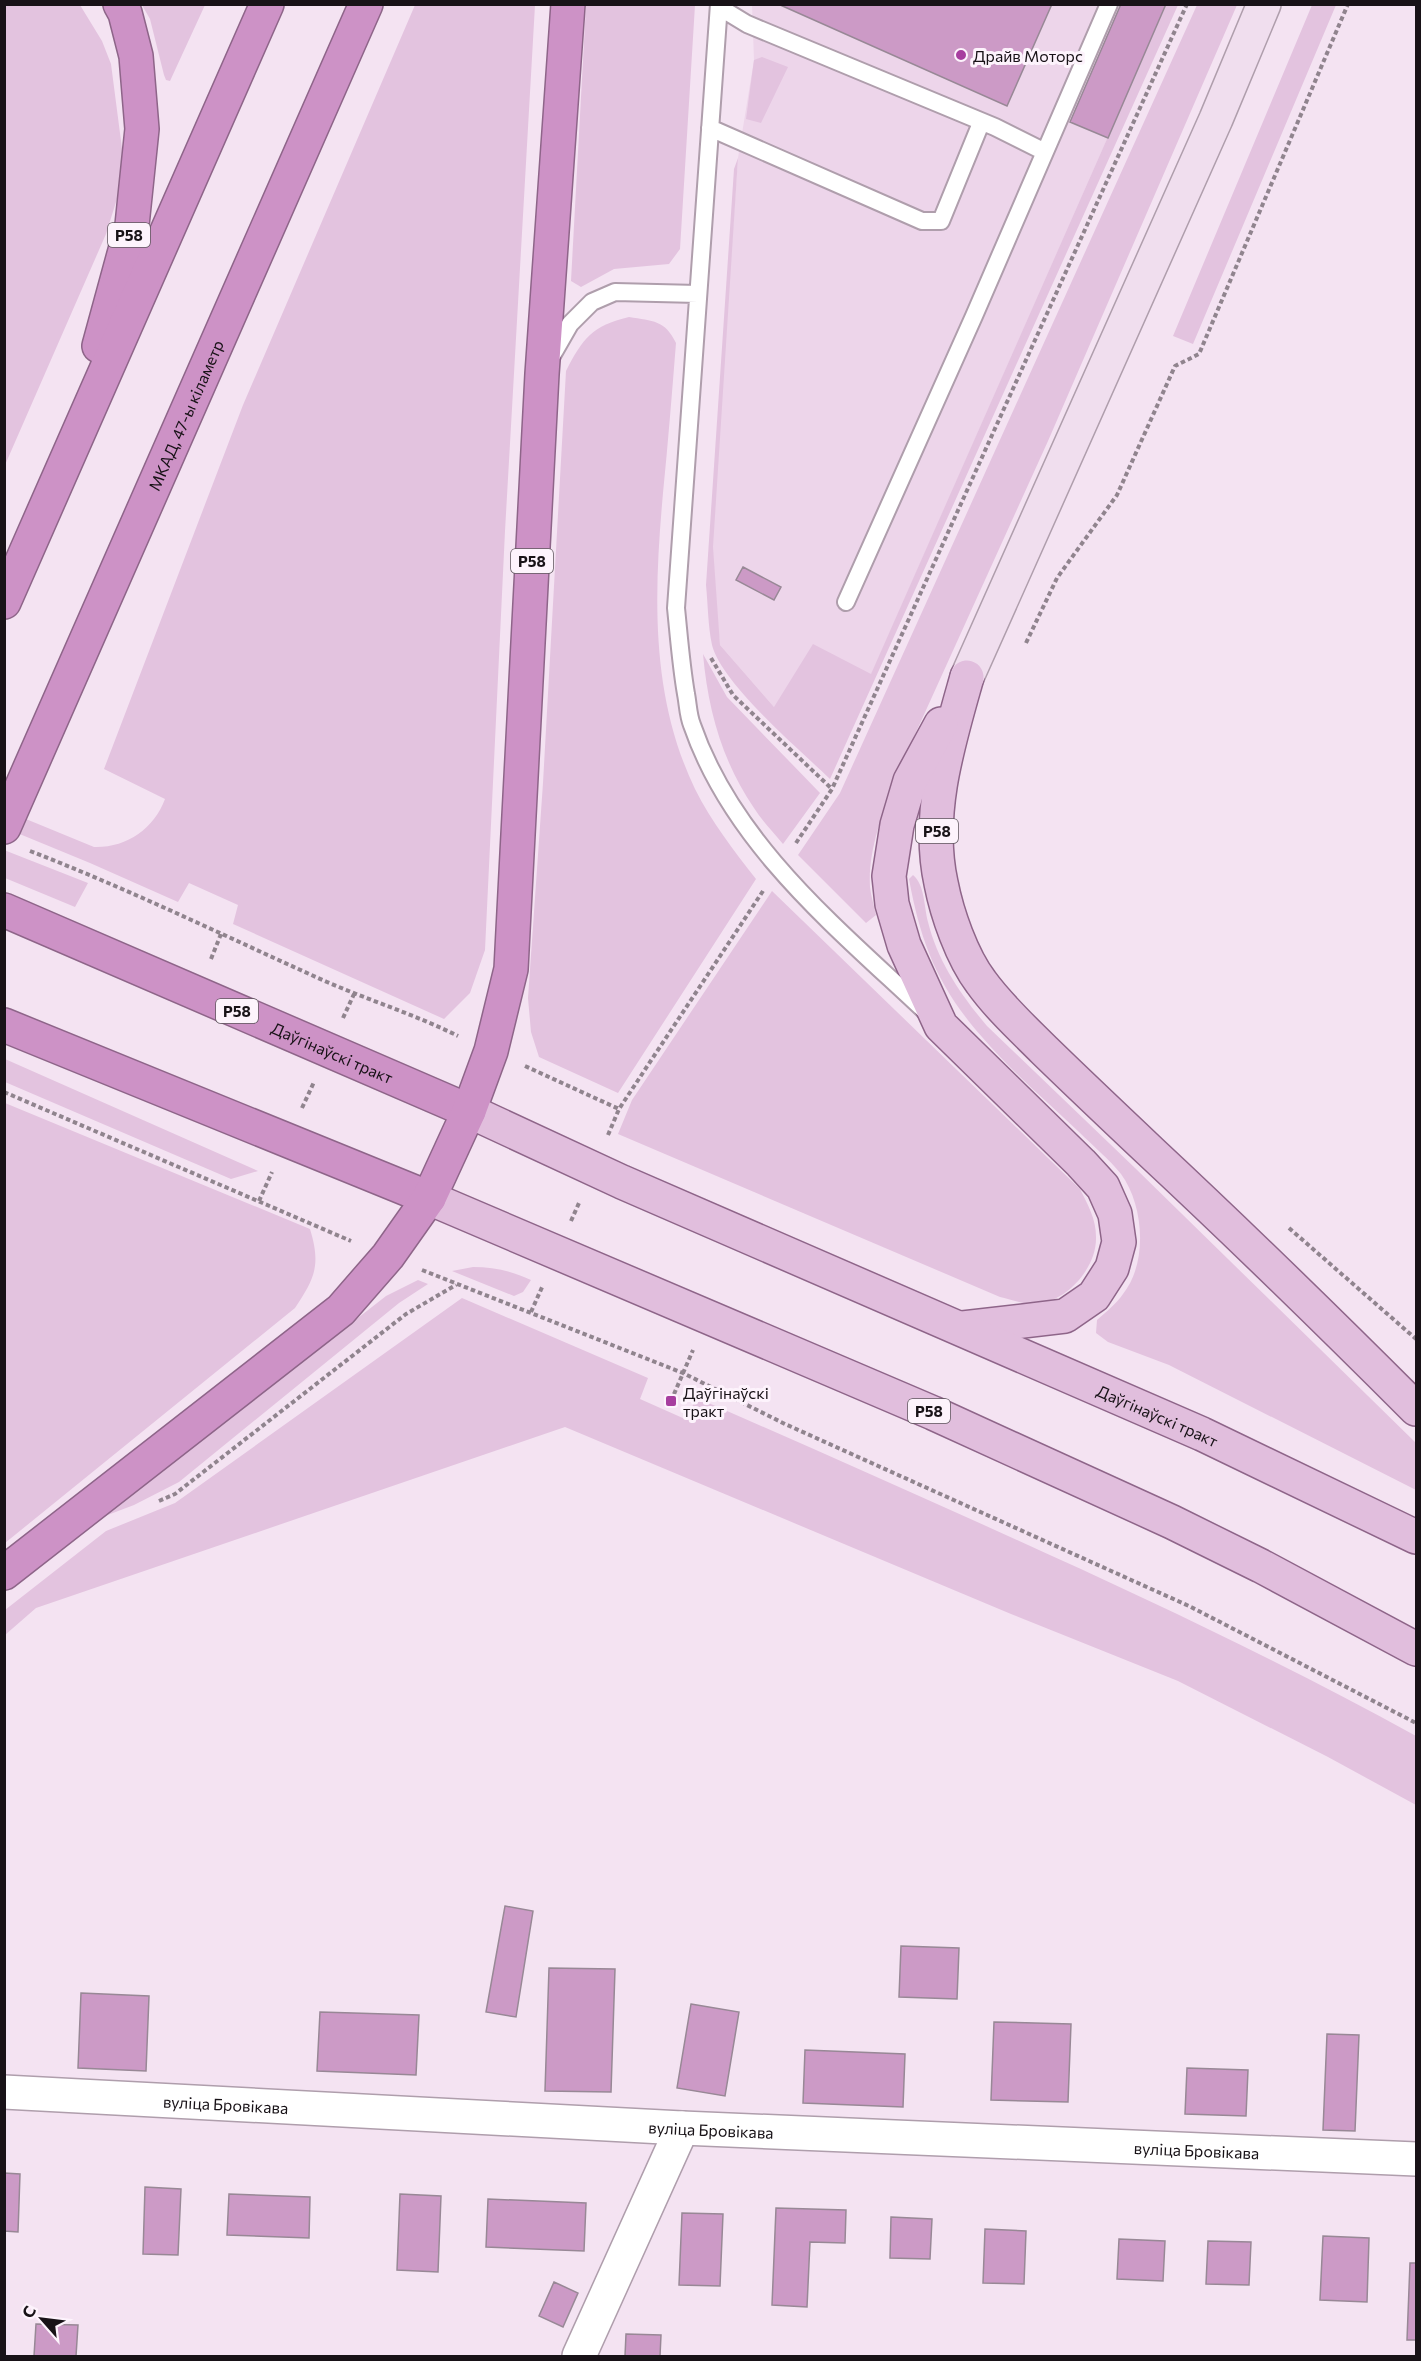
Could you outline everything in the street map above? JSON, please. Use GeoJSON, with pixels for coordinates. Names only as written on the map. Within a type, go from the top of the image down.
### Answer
{"type":"FeatureCollection","features":[{"type":"Feature","properties":{"kind":"highway","name":"Р58"},"geometry":{"type":"LineString","coordinates":[[66,461],[132,225],[142,129],[136,56],[125,13],[120,4]]}},
{"type":"Feature","properties":{"kind":"highway"},"geometry":{"type":"LineString","coordinates":[[4,602],[267,4]]}},
{"type":"Feature","properties":{"kind":"highway","name":"МКАД, 47-ы кіламетр"},"geometry":{"type":"LineString","coordinates":[[15,838],[41,744],[366,4]]}},
{"type":"Feature","properties":{"kind":"highway","name":"Р58"},"geometry":{"type":"LineString","coordinates":[[4,1573],[341,1310],[388,1256],[429,1198],[469,1112],[491,1051],[511,969],[542,374],[568,4]]}},
{"type":"Feature","properties":{"kind":"highway","name":"Даўгінаўскі тракт"},"geometry":{"type":"LineString","coordinates":[[4,910],[469,1112]]}},
{"type":"Feature","properties":{"kind":"highway","name":"Р58"},"geometry":{"type":"LineString","coordinates":[[4,1025],[429,1198]]}},
{"type":"Feature","properties":{"kind":"main road","name":"Р58"},"geometry":{"type":"LineString","coordinates":[[962,1328],[1065,1316],[1094,1296],[1112,1268],[1119,1242],[1115,1214],[1103,1187],[941,1026],[904,945],[892,904],[889,876],[897,825],[910,781],[967,677]]}},
{"type":"Feature","properties":{"kind":"main road","name":"Р58"},"geometry":{"type":"LineString","coordinates":[[967,677],[944,759],[938,808],[937,847],[941,883],[960,945],[979,981],[1015,1021],[1070,1075],[1267,1260],[1416,1409]]}},
{"type":"Feature","properties":{"kind":"main road","name":"Даўгінаўскі тракт"},"geometry":{"type":"LineString","coordinates":[[469,1112],[593,1170],[1202,1434],[1416,1537]]}},
{"type":"Feature","properties":{"kind":"main road","name":"Р58"},"geometry":{"type":"LineString","coordinates":[[429,1198],[933,1413],[1172,1522],[1261,1566],[1416,1649]]}},
{"type":"Feature","properties":{"kind":"street","name":"Р58"},"geometry":{"type":"LineString","coordinates":[[967,677],[1216,118],[1264,4]]}},
{"type":"Feature","properties":{"kind":"street","name":"вуліца Бровікава"},"geometry":{"type":"LineString","coordinates":[[4,2092],[682,2128],[1416,2159]]}},
{"type":"Feature","properties":{"kind":"street"},"geometry":{"type":"LineString","coordinates":[[579,2356],[682,2128]]}},
{"type":"Feature","properties":{"kind":"lane"},"geometry":{"type":"LineString","coordinates":[[846,602],[974,316],[1109,4]]}},
{"type":"Feature","properties":{"kind":"lane"},"geometry":{"type":"LineString","coordinates":[[941,1026],[778,869],[727,801],[711,772],[691,723],[681,662],[676,608],[719,6],[747,24],[1045,152]]}},
{"type":"Feature","properties":{"kind":"lane"},"geometry":{"type":"LineString","coordinates":[[710,128],[922,221],[941,221],[981,123]]}},
{"type":"Feature","properties":{"kind":"lane"},"geometry":{"type":"LineString","coordinates":[[542,374],[570,324],[591,302],[615,292],[698,294]]}},
{"type":"Feature","properties":{"kind":"path"},"geometry":{"type":"LineString","coordinates":[[531,1312],[619,1109],[832,789],[1187,4]]}},
{"type":"Feature","properties":{"kind":"path"},"geometry":{"type":"LineString","coordinates":[[1023,650],[1057,578],[1117,495],[1175,366],[1199,354],[1348,4]]}},
{"type":"Feature","properties":{"kind":"path"},"geometry":{"type":"LineString","coordinates":[[707,651],[733,695],[832,789]]}},
{"type":"Feature","properties":{"kind":"path"},"geometry":{"type":"LineString","coordinates":[[15,838],[354,994],[425,1020]]}},
{"type":"Feature","properties":{"kind":"path"},"geometry":{"type":"LineString","coordinates":[[4,1092],[259,1202],[354,994]]}},
{"type":"Feature","properties":{"kind":"path"},"geometry":{"type":"LineString","coordinates":[[1281,1221],[1416,1339]]}},
{"type":"Feature","properties":{"kind":"path"},"geometry":{"type":"LineString","coordinates":[[456,1285],[531,1312],[683,1373],[785,1424],[1189,1606],[1416,1723]]}},
{"type":"Feature","properties":{"kind":"path"},"geometry":{"type":"LineString","coordinates":[[671,1401],[709,1317]]}},
{"type":"Feature","properties":{"kind":"shaded area"},"geometry":{"type":"Polygon","coordinates":[[[5,5],[80,5],[102,41],[111,64],[124,164],[121,186],[106,234],[5,465],[5,5]]]}},
{"type":"Feature","properties":{"kind":"shaded area"},"geometry":{"type":"Polygon","coordinates":[[[142,5],[205,5],[170,81],[166,80],[164,75],[150,19],[142,5]]]}},
{"type":"Feature","properties":{"kind":"shaded area"},"geometry":{"type":"Polygon","coordinates":[[[415,5],[535,5],[505,531],[485,950],[470,993],[444,1019],[233,924],[238,905],[189,883],[178,902],[5,828],[4,810],[94,847],[117,844],[137,835],[146,828],[160,810],[165,799],[104,769],[243,405],[415,5]]]}},
{"type":"Feature","properties":{"kind":"shaded area"},"geometry":{"type":"Polygon","coordinates":[[[586,5],[695,5],[680,249],[669,264],[614,269],[581,287],[571,281],[586,5]]]}},
{"type":"Feature","properties":{"kind":"shaded area"},"geometry":{"type":"Polygon","coordinates":[[[752,5],[1166,5],[871,675],[774,707],[720,645],[710,546],[738,158],[754,60],[752,5]]]}},
{"type":"Feature","properties":{"kind":"shaded area"},"geometry":{"type":"Polygon","coordinates":[[[1166,5],[1178,5],[830,779],[746,697],[730,678],[712,645],[706,585],[734,169],[738,158],[713,547],[720,645],[774,707],[813,644],[871,674],[1166,5]]]}},
{"type":"Feature","properties":{"kind":"shaded area"},"geometry":{"type":"Polygon","coordinates":[[[1197,5],[1237,5],[1048,441],[893,783],[871,860],[870,887],[876,915],[866,923],[798,855],[840,793],[1197,5]]]}},
{"type":"Feature","properties":{"kind":"shaded area"},"geometry":{"type":"Polygon","coordinates":[[[1312,5],[1336,5],[1193,344],[1173,336],[1312,5]]]}},
{"type":"Feature","properties":{"kind":"shaded area"},"geometry":{"type":"Polygon","coordinates":[[[762,57],[788,67],[761,123],[746,119],[754,60],[762,57]]]}},
{"type":"Feature","properties":{"kind":"shaded area"},"geometry":{"type":"Polygon","coordinates":[[[629,317],[652,321],[663,326],[676,343],[660,531],[657,606],[663,681],[670,717],[680,753],[701,801],[723,836],[756,879],[618,1093],[539,1057],[531,1032],[528,998],[543,783],[566,371],[578,350],[597,329],[629,317]]]}},
{"type":"Feature","properties":{"kind":"shaded area"},"geometry":{"type":"Polygon","coordinates":[[[703,654],[727,697],[820,793],[783,844],[754,808],[725,753],[713,715],[703,654]]]}},
{"type":"Feature","properties":{"kind":"shaded area"},"geometry":{"type":"Polygon","coordinates":[[[4,850],[88,883],[75,907],[5,878],[4,850]]]}},
{"type":"Feature","properties":{"kind":"shaded area"},"geometry":{"type":"Polygon","coordinates":[[[913,875],[920,884],[932,937],[944,964],[968,1002],[987,1026],[1416,1443],[1416,1490],[1169,1365],[1108,1342],[1096,1333],[1097,1320],[1123,1294],[1136,1267],[1140,1234],[1135,1201],[1121,1174],[993,1050],[954,1000],[933,964],[919,924],[909,879],[913,875]]]}},
{"type":"Feature","properties":{"kind":"shaded area"},"geometry":{"type":"Polygon","coordinates":[[[772,891],[1080,1189],[1095,1224],[1095,1249],[1085,1273],[1067,1292],[1044,1303],[1032,1304],[1000,1297],[618,1134],[632,1100],[772,891]]]}},
{"type":"Feature","properties":{"kind":"shaded area"},"geometry":{"type":"Polygon","coordinates":[[[5,1059],[258,1171],[231,1179],[5,1082],[5,1059]]]}},
{"type":"Feature","properties":{"kind":"shaded area"},"geometry":{"type":"Polygon","coordinates":[[[5,1103],[310,1229],[315,1262],[311,1279],[295,1308],[5,1543],[5,1103]]]}},
{"type":"Feature","properties":{"kind":"shaded area"},"geometry":{"type":"Polygon","coordinates":[[[473,1267],[503,1270],[531,1280],[523,1292],[514,1296],[452,1271],[473,1267]]]}},
{"type":"Feature","properties":{"kind":"shaded area"},"geometry":{"type":"Polygon","coordinates":[[[418,1280],[428,1284],[399,1303],[179,1482],[134,1505],[105,1516],[386,1296],[418,1280]]]}},
{"type":"Feature","properties":{"kind":"shaded area"},"geometry":{"type":"Polygon","coordinates":[[[462,1298],[648,1378],[640,1399],[685,1419],[697,1398],[1087,1572],[1253,1651],[1362,1707],[1416,1736],[1416,1805],[1328,1757],[1178,1681],[1011,1614],[565,1427],[36,1608],[5,1635],[5,1610],[106,1531],[175,1503],[462,1298]]]}},
{"type":"Feature","properties":{"kind":"building","name":"Драйв Моторс"},"geometry":{"type":"Polygon","coordinates":[[[778,4],[1052,4],[1007,106],[778,4]]]}},
{"type":"Feature","properties":{"kind":"building"},"geometry":{"type":"Polygon","coordinates":[[[1121,4],[1166,4],[1108,138],[1070,122],[1121,4]]]}},
{"type":"Feature","properties":{"kind":"building"},"geometry":{"type":"Polygon","coordinates":[[[743,567],[781,587],[774,600],[736,580],[743,567]]]}},
{"type":"Feature","properties":{"kind":"building"},"geometry":{"type":"Polygon","coordinates":[[[505,1906],[533,1911],[516,2017],[486,2012],[505,1906]]]}},
{"type":"Feature","properties":{"kind":"building"},"geometry":{"type":"Polygon","coordinates":[[[901,1946],[959,1948],[957,1999],[899,1997],[901,1946]]]}},
{"type":"Feature","properties":{"kind":"building"},"geometry":{"type":"Polygon","coordinates":[[[549,1968],[615,1969],[611,2092],[545,2091],[549,1968]]]}},
{"type":"Feature","properties":{"kind":"building"},"geometry":{"type":"Polygon","coordinates":[[[81,1993],[149,1996],[146,2071],[78,2068],[81,1993]]]}},
{"type":"Feature","properties":{"kind":"building"},"geometry":{"type":"Polygon","coordinates":[[[691,2004],[739,2012],[725,2096],[677,2088],[691,2004]]]}},
{"type":"Feature","properties":{"kind":"building"},"geometry":{"type":"Polygon","coordinates":[[[320,2012],[419,2015],[416,2075],[317,2071],[320,2012]]]}},
{"type":"Feature","properties":{"kind":"building"},"geometry":{"type":"Polygon","coordinates":[[[994,2022],[1071,2024],[1068,2102],[991,2100],[994,2022]]]}},
{"type":"Feature","properties":{"kind":"building"},"geometry":{"type":"Polygon","coordinates":[[[1327,2034],[1359,2035],[1355,2131],[1323,2130],[1327,2034]]]}},
{"type":"Feature","properties":{"kind":"building"},"geometry":{"type":"Polygon","coordinates":[[[805,2050],[905,2054],[903,2107],[803,2103],[805,2050]]]}},
{"type":"Feature","properties":{"kind":"building"},"geometry":{"type":"Polygon","coordinates":[[[1187,2068],[1248,2070],[1246,2116],[1185,2114],[1187,2068]]]}},
{"type":"Feature","properties":{"kind":"building"},"geometry":{"type":"Polygon","coordinates":[[[4,2173],[20,2174],[18,2232],[4,2231],[4,2173]]]}},
{"type":"Feature","properties":{"kind":"building"},"geometry":{"type":"Polygon","coordinates":[[[145,2187],[181,2189],[178,2255],[143,2254],[145,2187]]]}},
{"type":"Feature","properties":{"kind":"building"},"geometry":{"type":"Polygon","coordinates":[[[229,2194],[310,2197],[309,2238],[227,2235],[229,2194]]]}},
{"type":"Feature","properties":{"kind":"building"},"geometry":{"type":"Polygon","coordinates":[[[400,2194],[441,2196],[438,2272],[397,2270],[400,2194]]]}},
{"type":"Feature","properties":{"kind":"building"},"geometry":{"type":"Polygon","coordinates":[[[488,2199],[586,2203],[584,2251],[486,2247],[488,2199]]]}},
{"type":"Feature","properties":{"kind":"building"},"geometry":{"type":"Polygon","coordinates":[[[776,2208],[846,2210],[845,2243],[810,2242],[807,2307],[772,2305],[776,2208]]]}},
{"type":"Feature","properties":{"kind":"building"},"geometry":{"type":"Polygon","coordinates":[[[682,2213],[723,2214],[720,2286],[679,2285],[682,2213]]]}},
{"type":"Feature","properties":{"kind":"building"},"geometry":{"type":"Polygon","coordinates":[[[891,2217],[932,2219],[930,2259],[890,2258],[891,2217]]]}},
{"type":"Feature","properties":{"kind":"building"},"geometry":{"type":"Polygon","coordinates":[[[985,2229],[1026,2231],[1024,2284],[983,2283],[985,2229]]]}},
{"type":"Feature","properties":{"kind":"building"},"geometry":{"type":"Polygon","coordinates":[[[1323,2236],[1369,2238],[1367,2302],[1320,2300],[1323,2236]]]}},
{"type":"Feature","properties":{"kind":"building"},"geometry":{"type":"Polygon","coordinates":[[[1119,2239],[1165,2241],[1163,2281],[1117,2279],[1119,2239]]]}},
{"type":"Feature","properties":{"kind":"building"},"geometry":{"type":"Polygon","coordinates":[[[1208,2241],[1251,2242],[1249,2285],[1206,2284],[1208,2241]]]}},
{"type":"Feature","properties":{"kind":"building"},"geometry":{"type":"Polygon","coordinates":[[[1410,2263],[1416,2263],[1416,2340],[1407,2340],[1410,2263]]]}},
{"type":"Feature","properties":{"kind":"building"},"geometry":{"type":"Polygon","coordinates":[[[554,2282],[578,2293],[563,2327],[539,2316],[554,2282]]]}},
{"type":"Feature","properties":{"kind":"building"},"geometry":{"type":"Polygon","coordinates":[[[36,2324],[78,2325],[76,2356],[34,2356],[36,2324]]]}},
{"type":"Feature","properties":{"kind":"building"},"geometry":{"type":"Polygon","coordinates":[[[626,2334],[661,2335],[660,2356],[625,2356],[626,2334]]]}},
{"type":"Feature","properties":{"kind":"place","name":"Драйв Моторс"},"geometry":{"type":"Point","coordinates":[961,55]}},
{"type":"Feature","properties":{"kind":"place","name":"Даўгінаўскі тракт"},"geometry":{"type":"Point","coordinates":[671,1401]}}]}
